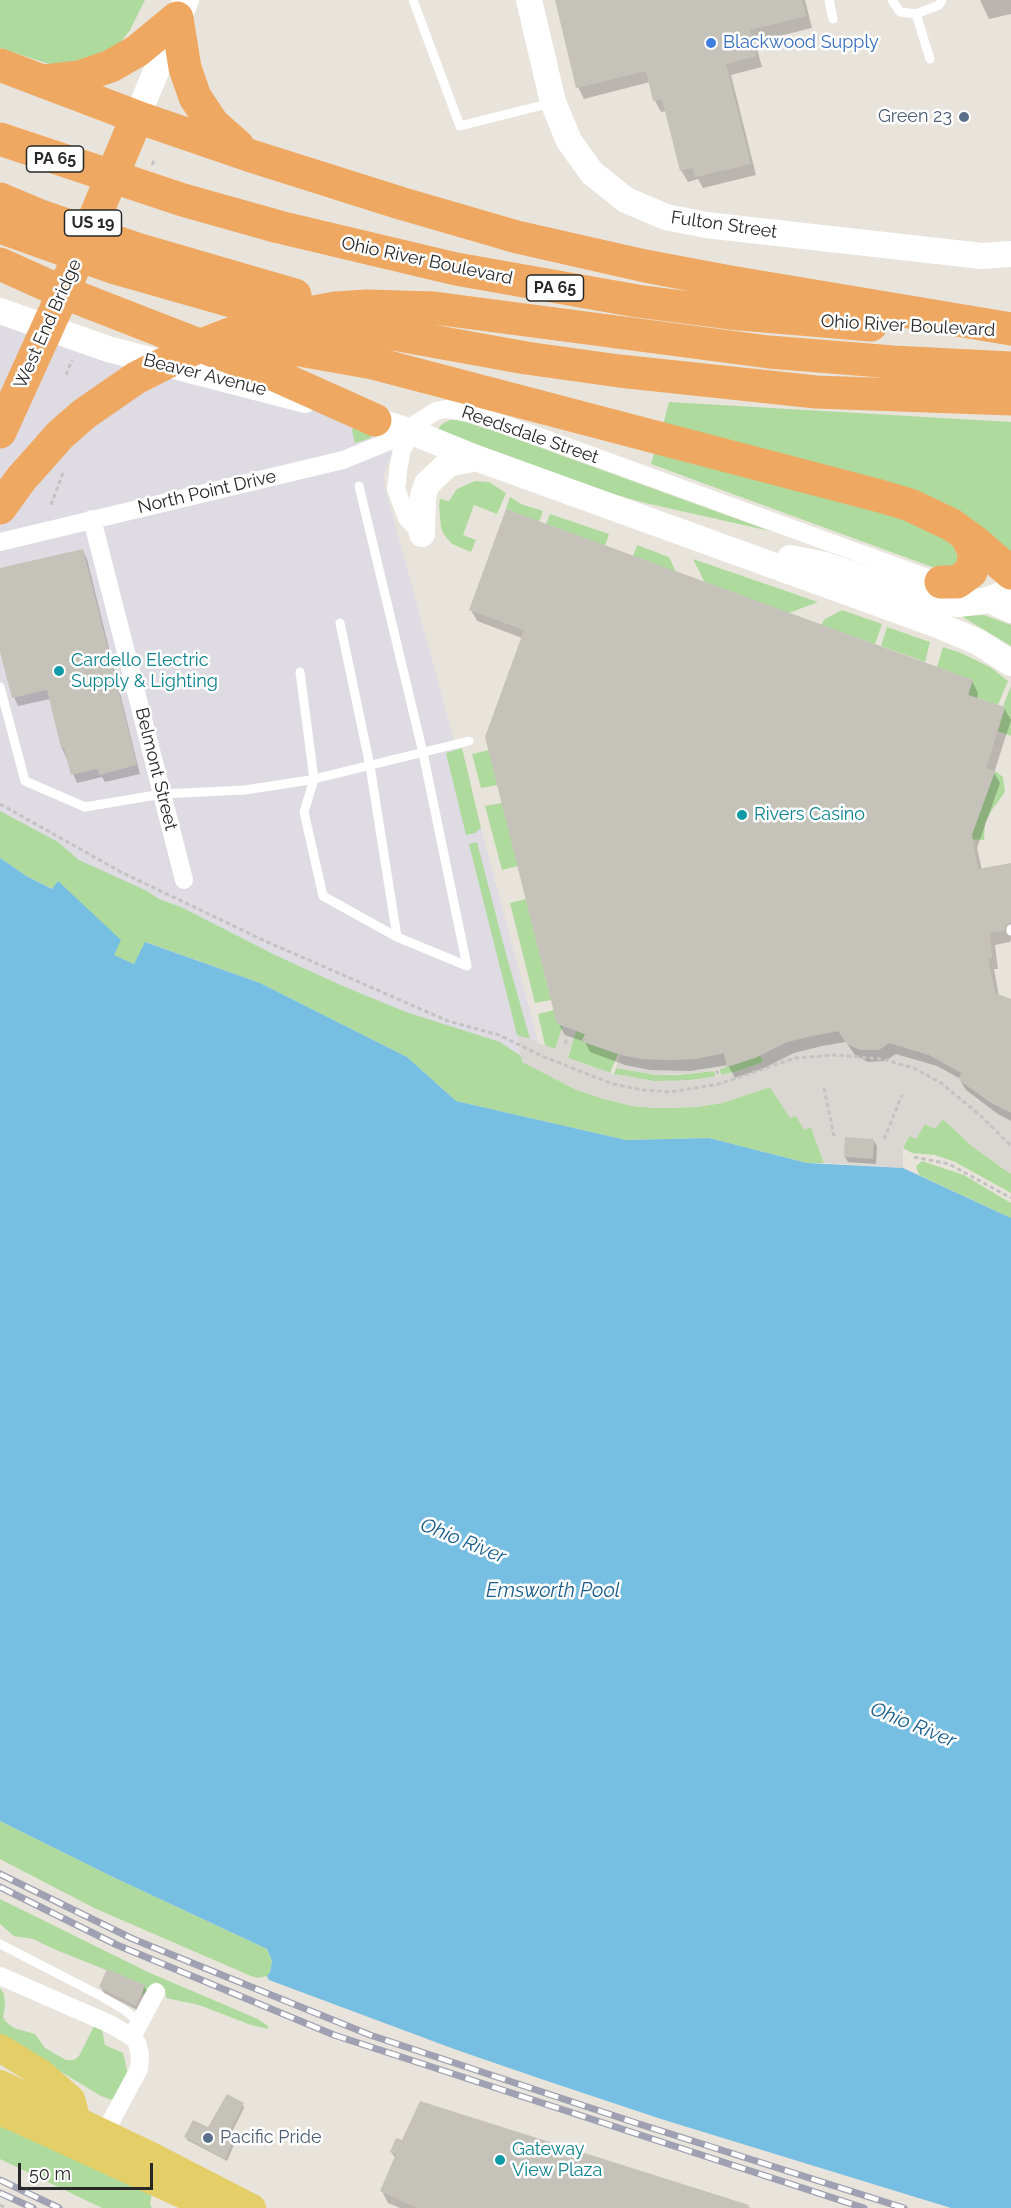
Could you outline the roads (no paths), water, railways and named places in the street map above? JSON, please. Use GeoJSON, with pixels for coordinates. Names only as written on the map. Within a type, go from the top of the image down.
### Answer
{"type":"FeatureCollection","features":[{"type":"Feature","properties":{"kind":"highway"},"geometry":{"type":"LineString","coordinates":[[41,81],[79,77],[111,66],[137,51],[182,9]]}},
{"type":"Feature","properties":{"kind":"highway"},"geometry":{"type":"LineString","coordinates":[[182,9],[185,68],[201,110],[226,137],[248,154]]}},
{"type":"Feature","properties":{"kind":"highway"},"geometry":{"type":"LineString","coordinates":[[0,65],[41,81],[131,131],[248,154],[475,226],[563,249],[730,282],[1011,330]]}},
{"type":"Feature","properties":{"kind":"highway","name":"West End Bridge"},"geometry":{"type":"LineString","coordinates":[[0,432],[60,300],[131,131]]}},
{"type":"Feature","properties":{"kind":"highway","name":"Ohio River Boulevard"},"geometry":{"type":"LineString","coordinates":[[0,139],[183,200],[290,230],[456,269],[603,295],[729,313],[917,328],[1011,330]]}},
{"type":"Feature","properties":{"kind":"highway"},"geometry":{"type":"LineString","coordinates":[[0,199],[81,231],[212,272],[526,358]]}},
{"type":"Feature","properties":{"kind":"highway"},"geometry":{"type":"LineString","coordinates":[[0,227],[114,268],[266,311],[526,358],[806,391],[913,397],[1011,399]]}},
{"type":"Feature","properties":{"kind":"highway"},"geometry":{"type":"LineString","coordinates":[[0,264],[60,291],[268,372],[375,420]]}},
{"type":"Feature","properties":{"kind":"highway"},"geometry":{"type":"LineString","coordinates":[[0,508],[39,456],[84,414],[108,396],[166,362],[198,346],[252,327],[299,315],[346,307],[435,308],[790,354],[1011,368]]}},
{"type":"Feature","properties":{"kind":"highway"},"geometry":{"type":"LineString","coordinates":[[166,362],[196,354],[247,349],[300,350],[328,354],[442,380],[910,505],[952,525],[1011,573]]}},
{"type":"Feature","properties":{"kind":"highway"},"geometry":{"type":"LineString","coordinates":[[941,582],[957,582],[971,572],[975,554],[966,535]]}},
{"type":"Feature","properties":{"kind":"main road","name":"Fulton Street"},"geometry":{"type":"LineString","coordinates":[[529,0],[553,102],[569,141],[592,173],[626,200],[666,217],[706,225],[982,256]]}},
{"type":"Feature","properties":{"kind":"main road"},"geometry":{"type":"LineString","coordinates":[[131,131],[182,9]]}},
{"type":"Feature","properties":{"kind":"main road"},"geometry":{"type":"LineString","coordinates":[[982,256],[1011,254]]}},
{"type":"Feature","properties":{"kind":"main road"},"geometry":{"type":"LineString","coordinates":[[982,256],[1011,266]]}},
{"type":"Feature","properties":{"kind":"main road","name":"Beaver Avenue"},"geometry":{"type":"LineString","coordinates":[[0,311],[108,350],[301,399],[412,432]]}},
{"type":"Feature","properties":{"kind":"main road"},"geometry":{"type":"LineString","coordinates":[[412,432],[476,458],[938,625],[978,642],[1011,663]]}},
{"type":"Feature","properties":{"kind":"main road"},"geometry":{"type":"LineString","coordinates":[[422,534],[423,496],[427,484],[448,464],[476,458]]}},
{"type":"Feature","properties":{"kind":"main road"},"geometry":{"type":"LineString","coordinates":[[724,547],[825,565],[928,600],[958,604],[983,601],[1011,588]]}},
{"type":"Feature","properties":{"kind":"main road"},"geometry":{"type":"LineString","coordinates":[[0,2048],[42,2074],[71,2099],[77,2121]]}},
{"type":"Feature","properties":{"kind":"main road"},"geometry":{"type":"LineString","coordinates":[[0,2084],[249,2206]]}},
{"type":"Feature","properties":{"kind":"main road"},"geometry":{"type":"LineString","coordinates":[[0,2112],[210,2207],[249,2206]]}},
{"type":"Feature","properties":{"kind":"street","name":"Reedsdale Street"},"geometry":{"type":"LineString","coordinates":[[412,432],[417,423],[436,411],[460,410],[941,582],[1011,614]]}},
{"type":"Feature","properties":{"kind":"street","name":"North Point Drive"},"geometry":{"type":"LineString","coordinates":[[0,542],[343,460],[412,432]]}},
{"type":"Feature","properties":{"kind":"street"},"geometry":{"type":"LineString","coordinates":[[412,432],[402,450],[396,489],[407,518],[422,534]]}},
{"type":"Feature","properties":{"kind":"street","name":"Belmont Street"},"geometry":{"type":"LineString","coordinates":[[92,519],[184,880]]}},
{"type":"Feature","properties":{"kind":"street"},"geometry":{"type":"LineString","coordinates":[[0,1976],[110,2024],[136,2030]]}},
{"type":"Feature","properties":{"kind":"street"},"geometry":{"type":"LineString","coordinates":[[104,2134],[139,2069],[140,2055],[136,2043],[136,2030],[156,1992]]}},
{"type":"Feature","properties":{"kind":"lane"},"geometry":{"type":"LineString","coordinates":[[426,0],[414,2],[460,126],[553,102]]}},
{"type":"Feature","properties":{"kind":"lane"},"geometry":{"type":"LineString","coordinates":[[829,0],[833,19]]}},
{"type":"Feature","properties":{"kind":"lane"},"geometry":{"type":"LineString","coordinates":[[892,0],[900,12],[916,14],[939,5],[942,0]]}},
{"type":"Feature","properties":{"kind":"lane"},"geometry":{"type":"LineString","coordinates":[[916,14],[930,59]]}},
{"type":"Feature","properties":{"kind":"lane"},"geometry":{"type":"LineString","coordinates":[[300,672],[314,779],[304,812],[323,896],[397,938],[467,966],[423,753],[359,486]]}},
{"type":"Feature","properties":{"kind":"lane"},"geometry":{"type":"LineString","coordinates":[[340,623],[370,766],[397,938]]}},
{"type":"Feature","properties":{"kind":"lane"},"geometry":{"type":"LineString","coordinates":[[0,687],[25,781],[85,807],[162,794],[245,790],[314,779],[469,741]]}},
{"type":"Feature","properties":{"kind":"lane"},"geometry":{"type":"LineString","coordinates":[[0,1944],[126,2011],[136,2030]]}},
{"type":"Feature","properties":{"kind":"water","name":"Emsworth Pool"},"geometry":{"type":"Polygon","coordinates":[[[0,858],[28,877],[52,889],[58,881],[121,940],[114,955],[134,964],[145,942],[260,983],[407,1057],[456,1101],[626,1140],[709,1138],[807,1163],[903,1168],[1011,1218],[1011,2208],[951,2208],[661,2119],[454,2049],[269,1980],[267,1976],[272,1961],[267,1949],[0,1821],[0,858]]]}},
{"type":"Feature","properties":{"kind":"railway"},"geometry":{"type":"LineString","coordinates":[[0,1874],[133,1939],[370,2035],[904,2208]]}},
{"type":"Feature","properties":{"kind":"railway"},"geometry":{"type":"LineString","coordinates":[[0,1887],[117,1945],[334,2035],[864,2208]]}},
{"type":"Feature","properties":{"kind":"railway"},"geometry":{"type":"LineString","coordinates":[[0,2180],[59,2208]]}},
{"type":"Feature","properties":{"kind":"railway"},"geometry":{"type":"LineString","coordinates":[[0,2193],[33,2208]]}},
{"type":"Feature","properties":{"kind":"place","name":"Blackwood Supply"},"geometry":{"type":"Point","coordinates":[711,43]}},
{"type":"Feature","properties":{"kind":"place","name":"Green 23"},"geometry":{"type":"Point","coordinates":[964,117]}},
{"type":"Feature","properties":{"kind":"place","name":"Cardello Electric Supply & Lighting"},"geometry":{"type":"Point","coordinates":[59,671]}},
{"type":"Feature","properties":{"kind":"place","name":"Rivers Casino"},"geometry":{"type":"Point","coordinates":[742,815]}},
{"type":"Feature","properties":{"kind":"place","name":"Pacific Pride"},"geometry":{"type":"Point","coordinates":[208,2138]}},
{"type":"Feature","properties":{"kind":"place","name":"Gateway View Plaza"},"geometry":{"type":"Point","coordinates":[500,2160]}},
{"type":"Feature","properties":{"kind":"water label","name":"Ohio River"},"geometry":{"type":"Point","coordinates":[463,1541]}},
{"type":"Feature","properties":{"kind":"water label","name":"Ohio River"},"geometry":{"type":"Point","coordinates":[913,1725]}}]}
